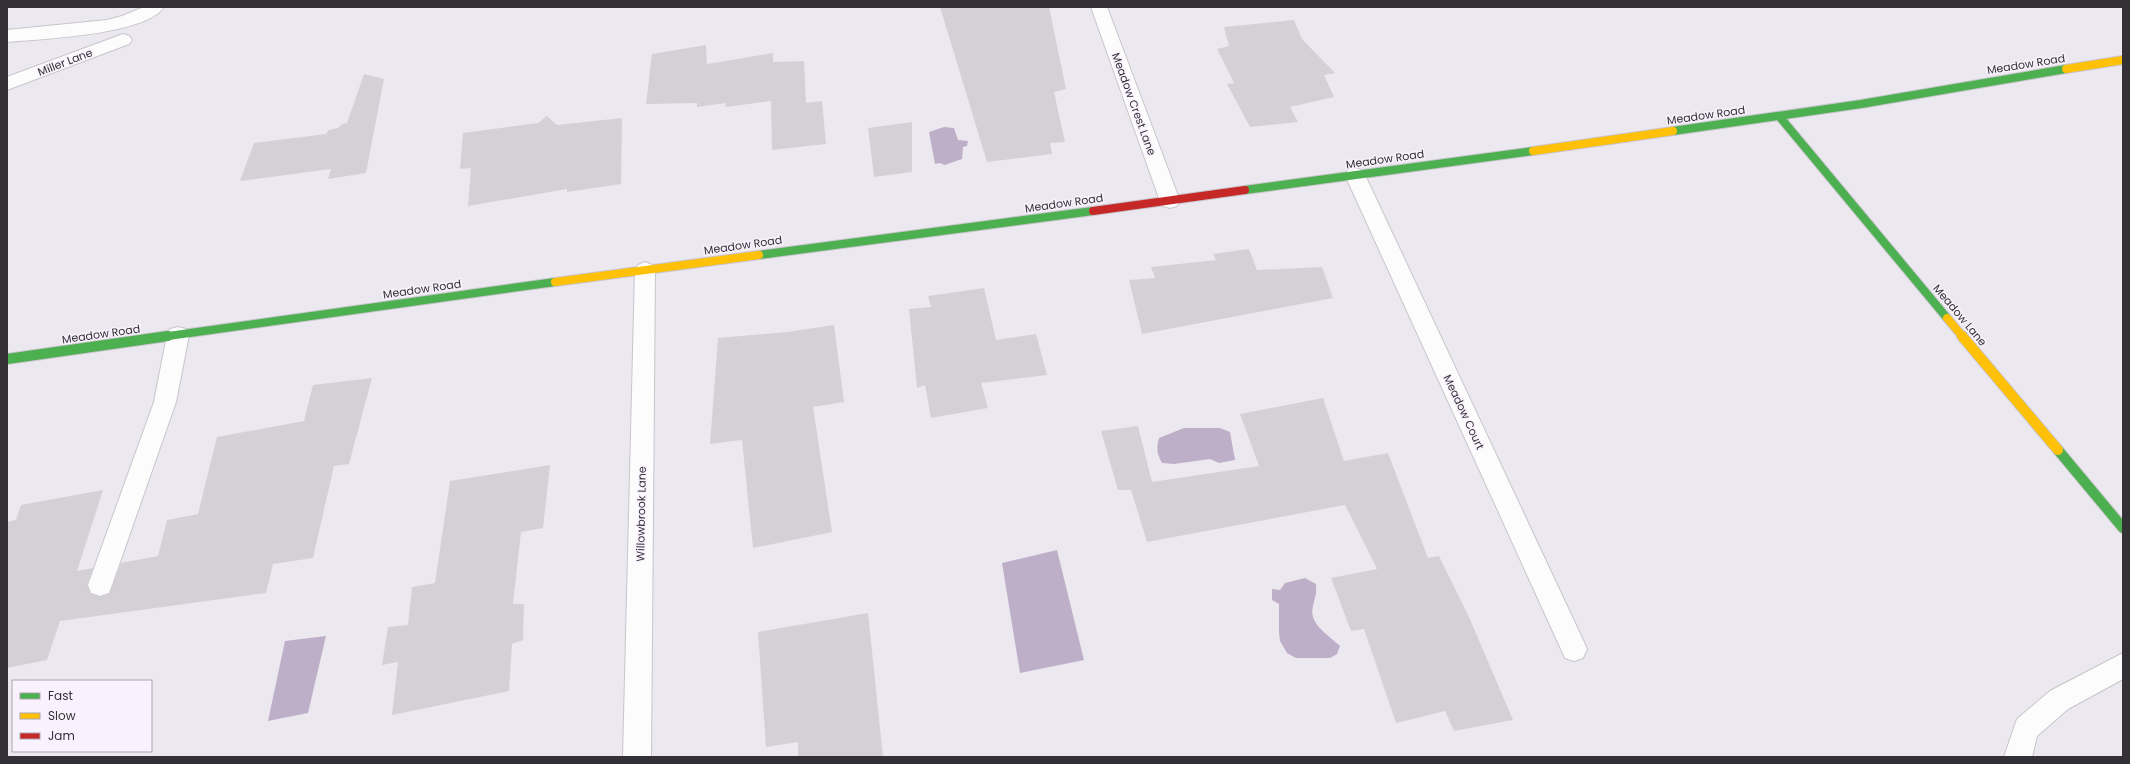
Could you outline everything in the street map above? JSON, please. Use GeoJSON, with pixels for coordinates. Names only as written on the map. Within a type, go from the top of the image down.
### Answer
{"type":"FeatureCollection","features":[{"type":"Feature","properties":{"kind":"street"},"geometry":{"type":"LineString","coordinates":[[7,36],[117,24],[148,14],[156,7]]}},
{"type":"Feature","properties":{"kind":"street","name":"Meadow Crest Lane"},"geometry":{"type":"LineString","coordinates":[[1099,7],[1170,201]]}},
{"type":"Feature","properties":{"kind":"street","name":"Miller Lane"},"geometry":{"type":"LineString","coordinates":[[7,84],[123,40]]}},
{"type":"Feature","properties":{"kind":"street","name":"Meadow Road"},"geometry":{"type":"LineString","coordinates":[[7,359],[644,270],[1170,201],[1779,116],[2123,60]]}},
{"type":"Feature","properties":{"kind":"street","name":"Meadow Lane"},"geometry":{"type":"LineString","coordinates":[[1779,116],[2123,528]]}},
{"type":"Feature","properties":{"kind":"street","name":"Meadow Court"},"geometry":{"type":"LineString","coordinates":[[1355,175],[1574,649]]}},
{"type":"Feature","properties":{"kind":"street","name":"Willowbrook Lane"},"geometry":{"type":"LineString","coordinates":[[637,757],[644,270]]}},
{"type":"Feature","properties":{"kind":"street"},"geometry":{"type":"LineString","coordinates":[[100,585],[165,402],[178,335]]}},
{"type":"Feature","properties":{"kind":"street"},"geometry":{"type":"LineString","coordinates":[[2018,757],[2026,728],[2059,700],[2123,665]]}},
{"type":"Feature","properties":{"kind":"shaded area"},"geometry":{"type":"Polygon","coordinates":[[[944,127],[954,128],[958,140],[968,141],[967,146],[963,147],[962,159],[945,165],[940,163],[935,164],[929,132],[944,127]]]}},
{"type":"Feature","properties":{"kind":"shaded area"},"geometry":{"type":"Polygon","coordinates":[[[1184,428],[1220,428],[1230,432],[1235,460],[1219,463],[1210,459],[1174,464],[1162,463],[1158,451],[1159,438],[1184,428]]]}},
{"type":"Feature","properties":{"kind":"shaded area"},"geometry":{"type":"Polygon","coordinates":[[[1057,550],[1084,660],[1020,673],[1002,563],[1057,550]]]}},
{"type":"Feature","properties":{"kind":"shaded area"},"geometry":{"type":"Polygon","coordinates":[[[1305,578],[1316,584],[1316,593],[1312,612],[1316,624],[1340,646],[1337,654],[1330,658],[1296,658],[1287,653],[1280,641],[1279,604],[1272,600],[1272,589],[1280,590],[1285,583],[1305,578]]]}},
{"type":"Feature","properties":{"kind":"shaded area"},"geometry":{"type":"Polygon","coordinates":[[[326,636],[308,713],[268,721],[285,641],[326,636]]]}},
{"type":"Feature","properties":{"kind":"building"},"geometry":{"type":"Polygon","coordinates":[[[940,7],[1049,7],[1066,89],[1054,92],[1065,142],[1050,143],[1052,154],[987,162],[940,7]]]}},
{"type":"Feature","properties":{"kind":"building"},"geometry":{"type":"Polygon","coordinates":[[[1294,20],[1302,39],[1335,73],[1324,75],[1334,97],[1290,107],[1298,122],[1250,127],[1227,84],[1234,83],[1217,49],[1229,46],[1224,27],[1294,20]]]}},
{"type":"Feature","properties":{"kind":"building"},"geometry":{"type":"Polygon","coordinates":[[[706,45],[707,64],[773,53],[773,62],[804,61],[806,103],[822,101],[826,144],[772,150],[771,101],[725,107],[726,103],[697,107],[697,103],[646,104],[652,54],[706,45]]]}},
{"type":"Feature","properties":{"kind":"building"},"geometry":{"type":"Polygon","coordinates":[[[364,74],[384,79],[366,173],[328,179],[331,169],[240,181],[254,143],[326,134],[329,130],[338,128],[342,124],[347,123],[364,74]]]}},
{"type":"Feature","properties":{"kind":"building"},"geometry":{"type":"Polygon","coordinates":[[[547,116],[557,125],[622,118],[621,184],[567,192],[567,189],[468,206],[471,168],[460,169],[463,133],[538,123],[547,116]]]}},
{"type":"Feature","properties":{"kind":"building"},"geometry":{"type":"Polygon","coordinates":[[[912,122],[912,172],[874,177],[868,128],[912,122]]]}},
{"type":"Feature","properties":{"kind":"building"},"geometry":{"type":"Polygon","coordinates":[[[1249,249],[1257,270],[1322,267],[1333,298],[1142,334],[1129,280],[1155,278],[1151,267],[1216,260],[1213,254],[1249,249]]]}},
{"type":"Feature","properties":{"kind":"building"},"geometry":{"type":"Polygon","coordinates":[[[984,288],[996,340],[1036,334],[1047,375],[981,383],[988,408],[931,418],[925,385],[917,388],[909,309],[931,307],[928,296],[984,288]]]}},
{"type":"Feature","properties":{"kind":"building"},"geometry":{"type":"Polygon","coordinates":[[[834,325],[844,402],[813,407],[832,532],[753,548],[742,440],[710,444],[718,338],[787,332],[834,325]]]}},
{"type":"Feature","properties":{"kind":"building"},"geometry":{"type":"Polygon","coordinates":[[[372,378],[349,464],[334,466],[313,558],[273,564],[266,593],[60,621],[47,660],[7,668],[7,522],[16,520],[21,505],[103,490],[77,571],[93,568],[87,584],[90,594],[100,597],[109,594],[121,563],[158,556],[167,520],[198,514],[217,437],[304,421],[313,385],[372,378]]]}},
{"type":"Feature","properties":{"kind":"building"},"geometry":{"type":"Polygon","coordinates":[[[1323,398],[1344,461],[1388,453],[1428,558],[1439,556],[1469,617],[1513,720],[1454,731],[1445,711],[1396,723],[1364,629],[1351,631],[1331,578],[1377,569],[1345,505],[1147,542],[1131,490],[1118,490],[1101,431],[1138,426],[1152,482],[1259,466],[1240,414],[1323,398]]]}},
{"type":"Feature","properties":{"kind":"building"},"geometry":{"type":"Polygon","coordinates":[[[550,465],[543,528],[521,532],[513,604],[524,604],[523,640],[512,644],[509,691],[392,715],[398,662],[382,665],[388,627],[408,625],[412,587],[435,583],[450,481],[550,465]]]}},
{"type":"Feature","properties":{"kind":"building"},"geometry":{"type":"Polygon","coordinates":[[[868,613],[883,757],[798,757],[798,742],[766,747],[758,632],[868,613]]]}},
{"type":"Feature","properties":{"kind":"traffic: fast"},"geometry":{"type":"LineString","coordinates":[[1673,131],[1861,104],[2066,69]]}},
{"type":"Feature","properties":{"kind":"traffic: fast"},"geometry":{"type":"LineString","coordinates":[[1779,116],[1947,318]]}},
{"type":"Feature","properties":{"kind":"traffic: fast"},"geometry":{"type":"LineString","coordinates":[[1245,190],[1533,151]]}},
{"type":"Feature","properties":{"kind":"traffic: fast"},"geometry":{"type":"LineString","coordinates":[[759,255],[1093,211]]}},
{"type":"Feature","properties":{"kind":"traffic: fast"},"geometry":{"type":"LineString","coordinates":[[7,359],[555,282]]}},
{"type":"Feature","properties":{"kind":"traffic: fast"},"geometry":{"type":"LineString","coordinates":[[2058,450],[2123,528]]}},
{"type":"Feature","properties":{"kind":"traffic: slow"},"geometry":{"type":"LineString","coordinates":[[2066,69],[2123,60]]}},
{"type":"Feature","properties":{"kind":"traffic: slow"},"geometry":{"type":"LineString","coordinates":[[1533,151],[1673,131]]}},
{"type":"Feature","properties":{"kind":"traffic: slow"},"geometry":{"type":"LineString","coordinates":[[555,282],[759,255]]}},
{"type":"Feature","properties":{"kind":"traffic: slow"},"geometry":{"type":"LineString","coordinates":[[1947,318],[2058,450]]}},
{"type":"Feature","properties":{"kind":"traffic: jam"},"geometry":{"type":"LineString","coordinates":[[1093,211],[1245,190]]}}]}
